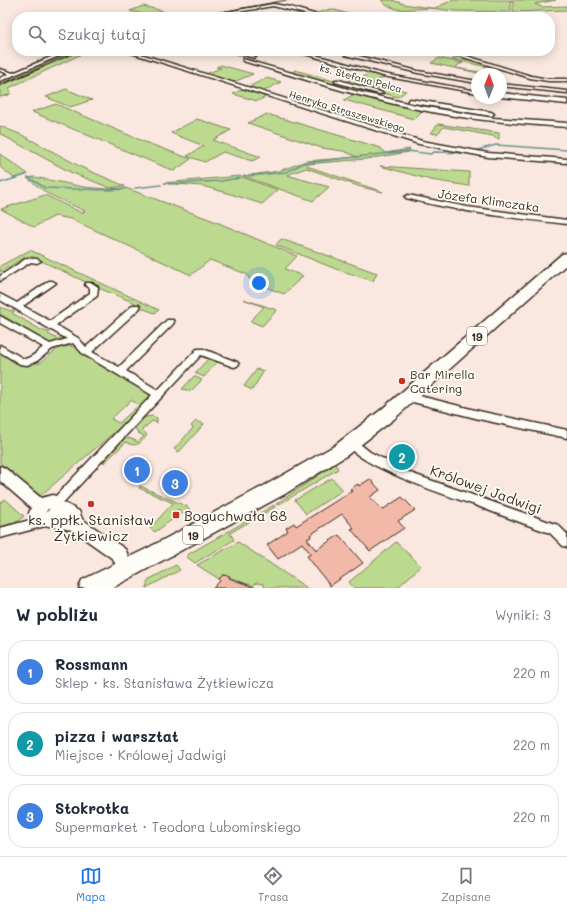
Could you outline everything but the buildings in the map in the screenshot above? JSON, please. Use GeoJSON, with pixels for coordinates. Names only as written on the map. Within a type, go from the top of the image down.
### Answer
{"type":"FeatureCollection","features":[{"type":"Feature","properties":{"kind":"highway","name":"19"},"geometry":{"type":"LineString","coordinates":[[90,588],[127,570],[300,476],[351,443],[408,397],[567,257]]}},
{"type":"Feature","properties":{"kind":"street"},"geometry":{"type":"LineString","coordinates":[[230,12],[273,5],[304,12]]}},
{"type":"Feature","properties":{"kind":"street"},"geometry":{"type":"LineString","coordinates":[[0,80],[57,56]]}},
{"type":"Feature","properties":{"kind":"street","name":"Henryka Straszewskiego"},"geometry":{"type":"LineString","coordinates":[[143,56],[416,142],[480,154],[567,161]]}},
{"type":"Feature","properties":{"kind":"street","name":"ks. Stefana Pelca"},"geometry":{"type":"LineString","coordinates":[[250,56],[398,98],[463,113],[492,114]]}},
{"type":"Feature","properties":{"kind":"street"},"geometry":{"type":"LineString","coordinates":[[315,56],[398,78],[471,91]]}},
{"type":"Feature","properties":{"kind":"street"},"geometry":{"type":"LineString","coordinates":[[355,56],[418,72],[471,81]]}},
{"type":"Feature","properties":{"kind":"street"},"geometry":{"type":"LineString","coordinates":[[462,56],[530,77],[548,80],[567,80]]}},
{"type":"Feature","properties":{"kind":"street","name":"ks. Stefana Pelca"},"geometry":{"type":"LineString","coordinates":[[245,60],[362,94],[419,108],[567,125]]}},
{"type":"Feature","properties":{"kind":"street"},"geometry":{"type":"LineString","coordinates":[[0,70],[13,74]]}},
{"type":"Feature","properties":{"kind":"street"},"geometry":{"type":"LineString","coordinates":[[507,86],[567,92]]}},
{"type":"Feature","properties":{"kind":"street"},"geometry":{"type":"LineString","coordinates":[[507,96],[567,102]]}},
{"type":"Feature","properties":{"kind":"street","name":"Józefa Klimczaka"},"geometry":{"type":"LineString","coordinates":[[408,197],[442,205],[490,213],[567,222]]}},
{"type":"Feature","properties":{"kind":"street"},"geometry":{"type":"LineString","coordinates":[[0,279],[30,260],[37,261]]}},
{"type":"Feature","properties":{"kind":"street"},"geometry":{"type":"LineString","coordinates":[[16,307],[52,283]]}},
{"type":"Feature","properties":{"kind":"street"},"geometry":{"type":"LineString","coordinates":[[49,326],[94,294],[94,287],[89,285]]}},
{"type":"Feature","properties":{"kind":"street"},"geometry":{"type":"LineString","coordinates":[[0,297],[75,340],[86,352],[159,395]]}},
{"type":"Feature","properties":{"kind":"street"},"geometry":{"type":"LineString","coordinates":[[86,352],[136,307]]}},
{"type":"Feature","properties":{"kind":"street"},"geometry":{"type":"LineString","coordinates":[[0,319],[49,347]]}},
{"type":"Feature","properties":{"kind":"street"},"geometry":{"type":"LineString","coordinates":[[119,372],[170,322]]}},
{"type":"Feature","properties":{"kind":"street"},"geometry":{"type":"LineString","coordinates":[[0,348],[23,362],[27,362],[31,361],[49,347],[75,340]]}},
{"type":"Feature","properties":{"kind":"street"},"geometry":{"type":"LineString","coordinates":[[0,533],[33,525],[200,351],[234,364]]}},
{"type":"Feature","properties":{"kind":"street"},"geometry":{"type":"LineString","coordinates":[[408,397],[490,418],[567,434]]}},
{"type":"Feature","properties":{"kind":"street","name":"Królowej Jadwigi"},"geometry":{"type":"LineString","coordinates":[[351,443],[366,455],[409,477],[554,529],[567,542]]}},
{"type":"Feature","properties":{"kind":"street"},"geometry":{"type":"LineString","coordinates":[[0,472],[48,511],[67,523],[75,523],[119,554],[127,570]]}},
{"type":"Feature","properties":{"kind":"green space"},"geometry":{"type":"Polygon","coordinates":[[[381,0],[392,0],[404,4],[429,8],[399,10],[386,5],[381,0]]]}},
{"type":"Feature","properties":{"kind":"green space"},"geometry":{"type":"Polygon","coordinates":[[[453,0],[556,0],[535,4],[542,7],[567,6],[567,10],[515,12],[513,11],[513,1],[510,2],[511,12],[455,11],[429,8],[435,8],[453,0]]]}},
{"type":"Feature","properties":{"kind":"green space"},"geometry":{"type":"Polygon","coordinates":[[[143,6],[163,11],[134,12],[130,11],[143,6]]]}},
{"type":"Feature","properties":{"kind":"green space"},"geometry":{"type":"Polygon","coordinates":[[[331,9],[342,12],[320,12],[331,9]]]}},
{"type":"Feature","properties":{"kind":"green space"},"geometry":{"type":"Polygon","coordinates":[[[58,56],[65,56],[0,84],[0,81],[58,56]]]}},
{"type":"Feature","properties":{"kind":"green space"},"geometry":{"type":"Polygon","coordinates":[[[69,56],[77,56],[9,88],[11,92],[9,95],[0,97],[0,86],[69,56]]]}},
{"type":"Feature","properties":{"kind":"green space"},"geometry":{"type":"Polygon","coordinates":[[[459,56],[499,68],[491,68],[452,59],[459,56]]]}},
{"type":"Feature","properties":{"kind":"green space"},"geometry":{"type":"Polygon","coordinates":[[[439,58],[463,63],[458,65],[456,68],[471,71],[431,63],[439,58]]]}},
{"type":"Feature","properties":{"kind":"green space"},"geometry":{"type":"Polygon","coordinates":[[[221,65],[253,74],[231,83],[203,75],[221,68],[216,67],[221,65]]]}},
{"type":"Feature","properties":{"kind":"green space"},"geometry":{"type":"Polygon","coordinates":[[[295,70],[337,82],[332,85],[291,73],[295,70]]]}},
{"type":"Feature","properties":{"kind":"green space"},"geometry":{"type":"Polygon","coordinates":[[[507,70],[526,76],[507,72],[507,70]]]}},
{"type":"Feature","properties":{"kind":"green space"},"geometry":{"type":"Polygon","coordinates":[[[371,72],[386,76],[373,83],[406,91],[398,97],[344,83],[353,78],[359,79],[371,72]]]}},
{"type":"Feature","properties":{"kind":"green space"},"geometry":{"type":"Polygon","coordinates":[[[267,78],[281,82],[260,93],[246,88],[267,78]]]}},
{"type":"Feature","properties":{"kind":"green space"},"geometry":{"type":"Polygon","coordinates":[[[66,89],[92,100],[70,107],[46,97],[66,89]]]}},
{"type":"Feature","properties":{"kind":"green space"},"geometry":{"type":"Polygon","coordinates":[[[243,89],[266,97],[257,101],[233,94],[243,89]]]}},
{"type":"Feature","properties":{"kind":"green space"},"geometry":{"type":"Polygon","coordinates":[[[356,93],[423,110],[414,119],[344,100],[356,93]]]}},
{"type":"Feature","properties":{"kind":"green space"},"geometry":{"type":"Polygon","coordinates":[[[56,104],[145,142],[191,159],[174,171],[32,112],[56,104]]]}},
{"type":"Feature","properties":{"kind":"green space"},"geometry":{"type":"Polygon","coordinates":[[[267,114],[381,148],[385,153],[410,149],[409,152],[366,159],[308,164],[307,166],[383,192],[361,187],[306,168],[287,175],[329,187],[313,201],[243,176],[279,171],[306,161],[358,157],[343,151],[322,148],[248,123],[267,114]]]}},
{"type":"Feature","properties":{"kind":"green space"},"geometry":{"type":"Polygon","coordinates":[[[197,119],[231,130],[213,140],[261,157],[252,161],[223,152],[205,162],[187,156],[204,146],[171,133],[197,119]]]}},
{"type":"Feature","properties":{"kind":"green space"},"geometry":{"type":"Polygon","coordinates":[[[438,124],[499,133],[499,139],[493,136],[444,127],[437,134],[431,133],[438,124]]]}},
{"type":"Feature","properties":{"kind":"green space"},"geometry":{"type":"Polygon","coordinates":[[[0,126],[22,135],[83,168],[125,186],[110,188],[70,172],[0,134],[0,126]]]}},
{"type":"Feature","properties":{"kind":"green space"},"geometry":{"type":"Polygon","coordinates":[[[0,154],[28,174],[14,178],[0,167],[0,154]]]}},
{"type":"Feature","properties":{"kind":"green space"},"geometry":{"type":"Polygon","coordinates":[[[380,166],[469,172],[469,186],[431,180],[380,166]]]}},
{"type":"Feature","properties":{"kind":"green space"},"geometry":{"type":"Polygon","coordinates":[[[239,176],[278,190],[262,204],[202,186],[164,183],[239,176]]]}},
{"type":"Feature","properties":{"kind":"green space"},"geometry":{"type":"Polygon","coordinates":[[[34,177],[84,187],[107,189],[126,188],[214,221],[297,256],[285,269],[303,276],[284,294],[252,282],[246,274],[210,260],[191,275],[71,219],[55,216],[34,227],[1,209],[45,195],[82,213],[85,211],[48,194],[27,178],[34,177]]]}},
{"type":"Feature","properties":{"kind":"green space"},"geometry":{"type":"Polygon","coordinates":[[[281,239],[377,273],[373,281],[336,269],[276,245],[281,239]]]}},
{"type":"Feature","properties":{"kind":"green space"},"geometry":{"type":"Polygon","coordinates":[[[30,250],[159,310],[155,313],[133,305],[135,303],[96,287],[33,257],[28,259],[25,257],[0,272],[0,266],[30,250]]]}},
{"type":"Feature","properties":{"kind":"green space"},"geometry":{"type":"Polygon","coordinates":[[[243,299],[277,310],[262,326],[250,321],[264,307],[243,299]]]}},
{"type":"Feature","properties":{"kind":"green space"},"geometry":{"type":"Polygon","coordinates":[[[0,307],[11,311],[15,309],[16,310],[12,313],[41,330],[50,332],[48,334],[58,339],[64,336],[68,339],[51,344],[0,314],[0,307]]]}},
{"type":"Feature","properties":{"kind":"green space"},"geometry":{"type":"Polygon","coordinates":[[[69,346],[75,347],[152,393],[152,395],[117,430],[40,496],[0,463],[0,352],[13,362],[25,365],[36,362],[39,364],[56,350],[52,349],[69,346]],[[131,400],[111,419],[119,423],[139,405],[131,400]]]}},
{"type":"Feature","properties":{"kind":"green space"},"geometry":{"type":"Polygon","coordinates":[[[204,355],[215,359],[217,362],[204,377],[195,373],[208,359],[200,356],[204,355]]]}},
{"type":"Feature","properties":{"kind":"green space"},"geometry":{"type":"Polygon","coordinates":[[[257,369],[264,371],[252,390],[244,386],[257,369]]]}},
{"type":"Feature","properties":{"kind":"green space"},"geometry":{"type":"Polygon","coordinates":[[[194,376],[202,380],[191,391],[182,389],[194,376]]]}},
{"type":"Feature","properties":{"kind":"green space"},"geometry":{"type":"Polygon","coordinates":[[[152,416],[157,418],[157,423],[152,421],[142,430],[147,435],[142,441],[135,445],[126,442],[104,463],[103,462],[125,438],[138,442],[144,436],[138,433],[135,428],[145,417],[152,416]]]}},
{"type":"Feature","properties":{"kind":"green space"},"geometry":{"type":"Polygon","coordinates":[[[196,421],[204,424],[179,452],[174,449],[193,428],[191,426],[196,421]]]}},
{"type":"Feature","properties":{"kind":"green space"},"geometry":{"type":"Polygon","coordinates":[[[335,464],[338,469],[278,505],[276,504],[335,464]]]}},
{"type":"Feature","properties":{"kind":"green space"},"geometry":{"type":"Polygon","coordinates":[[[332,478],[343,490],[306,514],[295,500],[332,478]]]}},
{"type":"Feature","properties":{"kind":"green space"},"geometry":{"type":"Polygon","coordinates":[[[140,486],[188,507],[190,511],[182,514],[179,509],[171,513],[173,519],[155,532],[150,528],[173,503],[139,488],[140,486]]]}},
{"type":"Feature","properties":{"kind":"green space"},"geometry":{"type":"Polygon","coordinates":[[[5,499],[24,516],[19,521],[0,527],[0,503],[5,499]]]}},
{"type":"Feature","properties":{"kind":"green space"},"geometry":{"type":"Polygon","coordinates":[[[274,505],[275,507],[230,533],[234,540],[195,563],[187,557],[187,555],[274,505]]]}},
{"type":"Feature","properties":{"kind":"green space"},"geometry":{"type":"Polygon","coordinates":[[[238,542],[307,588],[265,588],[263,584],[256,583],[253,586],[223,575],[219,579],[197,565],[238,542]]]}},
{"type":"Feature","properties":{"kind":"green space"},"geometry":{"type":"Polygon","coordinates":[[[396,542],[421,566],[397,588],[354,588],[349,582],[396,542]]]}},
{"type":"Feature","properties":{"kind":"green space"},"geometry":{"type":"Polygon","coordinates":[[[176,565],[180,570],[146,588],[148,580],[176,565]]]}},
{"type":"Feature","properties":{"kind":"waterway"},"geometry":{"type":"LineString","coordinates":[[474,151],[496,145],[567,150]]}},
{"type":"Feature","properties":{"kind":"waterway"},"geometry":{"type":"LineString","coordinates":[[248,176],[286,172],[304,163],[407,151],[431,154],[434,152],[465,153]]}},
{"type":"Feature","properties":{"kind":"waterway"},"geometry":{"type":"LineString","coordinates":[[0,183],[26,175]]}},
{"type":"Feature","properties":{"kind":"waterway"},"geometry":{"type":"LineString","coordinates":[[28,177],[45,188],[108,190],[125,189]]}},
{"type":"Feature","properties":{"kind":"waterway"},"geometry":{"type":"LineString","coordinates":[[169,184],[221,181],[240,178]]}},
{"type":"Feature","properties":{"kind":"waterway"},"geometry":{"type":"LineString","coordinates":[[135,188],[161,185]]}},
{"type":"Feature","properties":{"kind":"railway"},"geometry":{"type":"LineString","coordinates":[[221,12],[287,0]]}},
{"type":"Feature","properties":{"kind":"railway"},"geometry":{"type":"LineString","coordinates":[[40,68],[68,56]]}},
{"type":"Feature","properties":{"kind":"railway"},"geometry":{"type":"LineString","coordinates":[[0,85],[43,67]]}},
{"type":"Feature","properties":{"kind":"place","name":"Bar Mirella Catering"},"geometry":{"type":"Point","coordinates":[402,381]}},
{"type":"Feature","properties":{"kind":"place","name":"pizza i warsztat"},"geometry":{"type":"Point","coordinates":[402,457]}},
{"type":"Feature","properties":{"kind":"place","name":"Rossmann"},"geometry":{"type":"Point","coordinates":[137,470]}},
{"type":"Feature","properties":{"kind":"place","name":"Stokrotka"},"geometry":{"type":"Point","coordinates":[175,483]}},
{"type":"Feature","properties":{"kind":"place","name":"ks. ppłk. Stanisław Żytkiewicz"},"geometry":{"type":"Point","coordinates":[91,504]}},
{"type":"Feature","properties":{"kind":"place","name":"Boguchwała 68"},"geometry":{"type":"Point","coordinates":[176,515]}}]}
